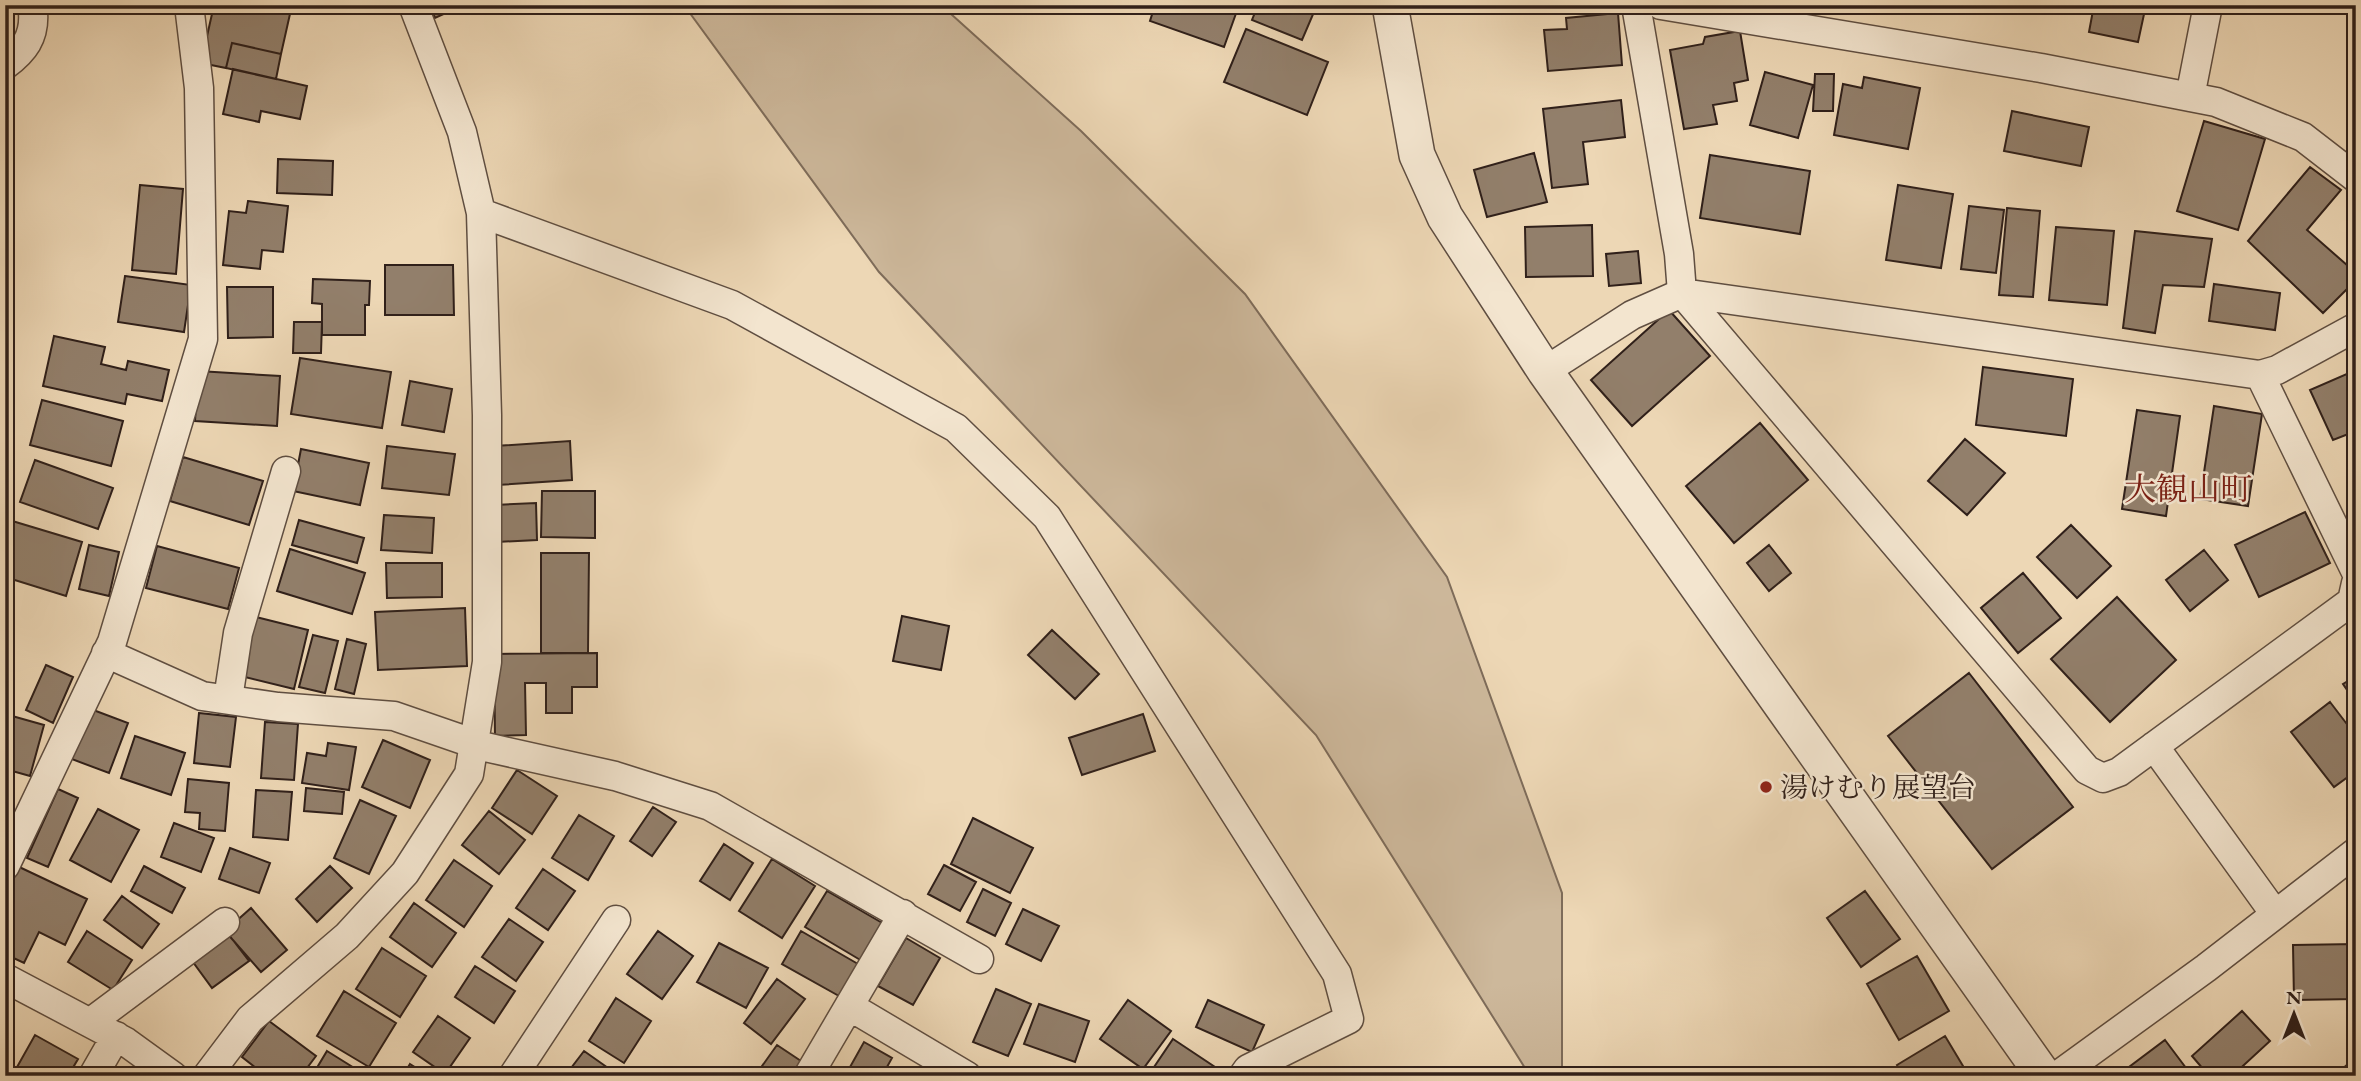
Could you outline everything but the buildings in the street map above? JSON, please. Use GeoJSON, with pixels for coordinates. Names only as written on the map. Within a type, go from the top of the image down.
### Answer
{"type":"FeatureCollection","features":[{"type":"Feature","properties":{"kind":"street"},"geometry":{"type":"LineString","coordinates":[[5,866],[106,653],[203,340],[199,88],[189,5]]}},
{"type":"Feature","properties":{"kind":"street"},"geometry":{"type":"LineString","coordinates":[[206,1076],[250,1019],[347,936],[405,873],[469,774],[487,662],[487,415],[481,213],[462,132],[413,5]]}},
{"type":"Feature","properties":{"kind":"street"},"geometry":{"type":"LineString","coordinates":[[1390,5],[1417,155],[1445,218],[1545,371],[2044,1076]]}},
{"type":"Feature","properties":{"kind":"street"},"geometry":{"type":"LineString","coordinates":[[1636,5],[1679,254],[1682,293],[2087,770],[2103,778],[2119,772],[2352,601],[2356,583]]}},
{"type":"Feature","properties":{"kind":"street"},"geometry":{"type":"LineString","coordinates":[[1661,5],[1758,13],[2216,102],[2303,137],[2356,178]]}},
{"type":"Feature","properties":{"kind":"street"},"geometry":{"type":"LineString","coordinates":[[2190,97],[2208,5]]}},
{"type":"Feature","properties":{"kind":"street"},"geometry":{"type":"LineString","coordinates":[[5,65],[26,48],[34,25],[33,12]]}},
{"type":"Feature","properties":{"kind":"street"},"geometry":{"type":"LineString","coordinates":[[481,213],[732,306],[956,428],[1047,517],[1337,974],[1349,1019],[1248,1069],[1244,1076]]}},
{"type":"Feature","properties":{"kind":"street"},"geometry":{"type":"LineString","coordinates":[[1545,371],[1632,315],[1682,293],[2260,375],[2277,370],[2356,327]]}},
{"type":"Feature","properties":{"kind":"street"},"geometry":{"type":"LineString","coordinates":[[2260,375],[2356,572]]}},
{"type":"Feature","properties":{"kind":"street"},"geometry":{"type":"LineString","coordinates":[[228,699],[238,633],[286,471]]}},
{"type":"Feature","properties":{"kind":"street"},"geometry":{"type":"LineString","coordinates":[[106,653],[202,696],[278,707],[394,716],[474,744],[615,776],[710,806],[979,959]]}},
{"type":"Feature","properties":{"kind":"street"},"geometry":{"type":"LineString","coordinates":[[2154,746],[2275,914]]}},
{"type":"Feature","properties":{"kind":"street"},"geometry":{"type":"LineString","coordinates":[[2057,1076],[2356,852]]}},
{"type":"Feature","properties":{"kind":"street"},"geometry":{"type":"LineString","coordinates":[[808,1076],[903,914]]}},
{"type":"Feature","properties":{"kind":"street"},"geometry":{"type":"LineString","coordinates":[[513,1076],[616,920]]}},
{"type":"Feature","properties":{"kind":"street"},"geometry":{"type":"LineString","coordinates":[[91,1022],[225,922]]}},
{"type":"Feature","properties":{"kind":"street"},"geometry":{"type":"LineString","coordinates":[[5,978],[116,1036],[173,1076]]}},
{"type":"Feature","properties":{"kind":"street"},"geometry":{"type":"LineString","coordinates":[[849,1006],[967,1076]]}},
{"type":"Feature","properties":{"kind":"street"},"geometry":{"type":"LineString","coordinates":[[93,1076],[116,1036]]}},
{"type":"Feature","properties":{"kind":"shaded area"},"geometry":{"type":"Polygon","coordinates":[[[684,5],[941,5],[1081,131],[1245,294],[1447,577],[1562,893],[1562,1076],[1530,1076],[1316,735],[879,272],[684,5]]]}},
{"type":"Feature","properties":{"kind":"place","name":"湯けむり展望台"},"geometry":{"type":"Point","coordinates":[1766,787]}},
{"type":"Feature","properties":{"kind":"district","name":"大観山町"},"geometry":{"type":"Point","coordinates":[2188,489]}}]}
